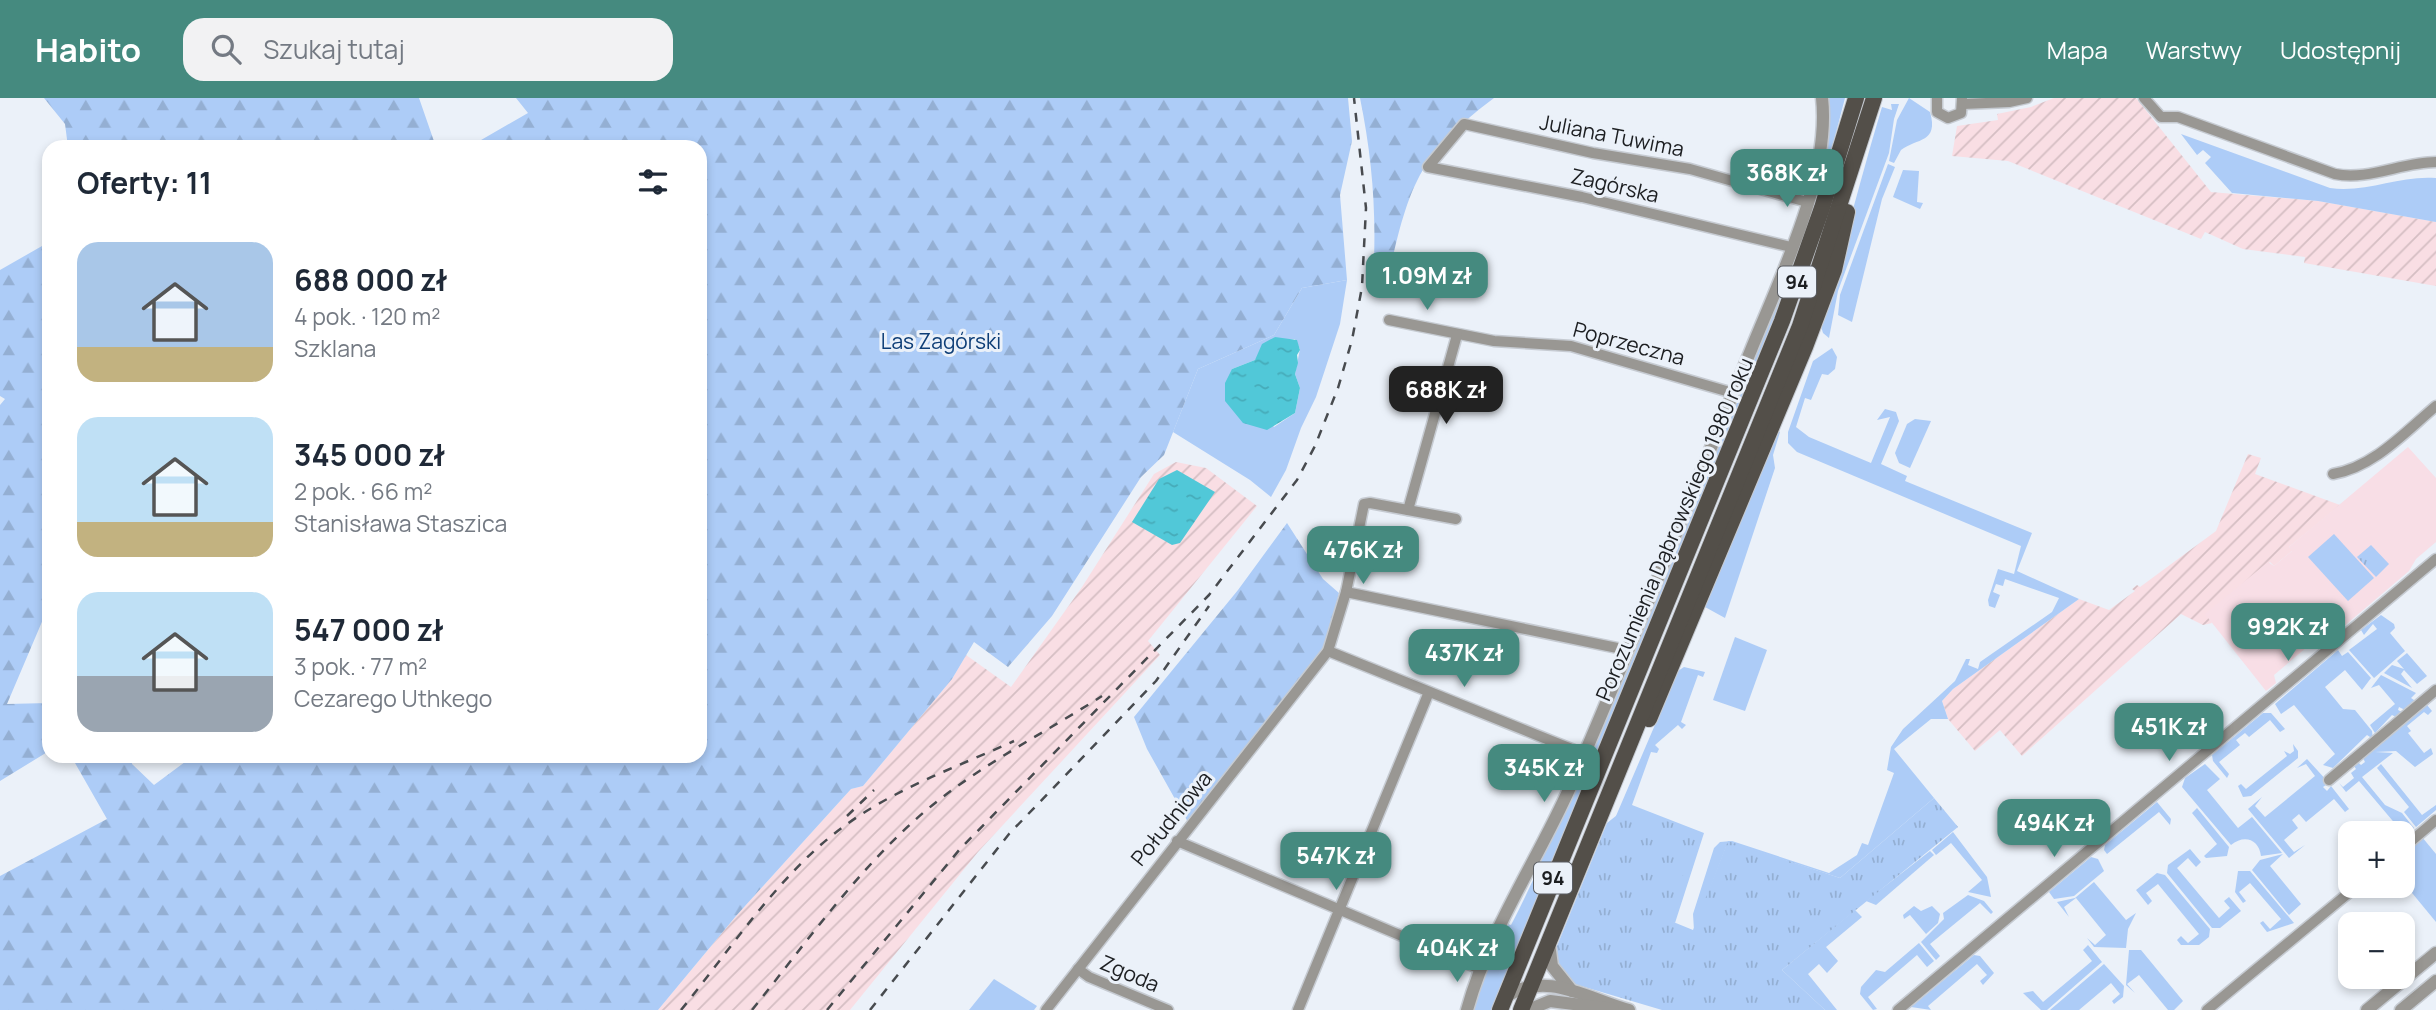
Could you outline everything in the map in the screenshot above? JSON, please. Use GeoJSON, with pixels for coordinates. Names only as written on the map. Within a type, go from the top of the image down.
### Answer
{"type":"FeatureCollection","features":[{"type":"Feature","properties":{"kind":"main road","name":"Porozumienia Dąbrowskiego 1980 roku"},"geometry":{"type":"LineString","coordinates":[[1502,1004],[1773,345],[1802,268],[1856,98]]}},
{"type":"Feature","properties":{"kind":"main road","name":"Porozumienia Dąbrowskiego 1980 roku"},"geometry":{"type":"LineString","coordinates":[[1521,1010],[1791,348],[1873,101]]}},
{"type":"Feature","properties":{"kind":"street"},"geometry":{"type":"LineString","coordinates":[[1468,1010],[1480,969],[1584,754],[1791,247],[1807,202],[1821,149],[1822,98]]}},
{"type":"Feature","properties":{"kind":"street"},"geometry":{"type":"LineString","coordinates":[[1936,98],[1937,112],[1948,118],[1957,116],[1963,101],[2009,102],[2027,98]]}},
{"type":"Feature","properties":{"kind":"street"},"geometry":{"type":"LineString","coordinates":[[2144,98],[2161,117],[2178,117],[2341,176],[2359,175],[2413,163],[2436,162]]}},
{"type":"Feature","properties":{"kind":"street","name":"Juliana Tuwima"},"geometry":{"type":"LineString","coordinates":[[1428,167],[1459,127],[1467,124],[1593,153],[1690,169],[1807,202]]}},
{"type":"Feature","properties":{"kind":"street","name":"Zagórska"},"geometry":{"type":"LineString","coordinates":[[1428,167],[1582,197],[1791,247]]}},
{"type":"Feature","properties":{"kind":"street","name":"Poprzeczna"},"geometry":{"type":"LineString","coordinates":[[1389,320],[1505,343],[1571,346],[1733,393]]}},
{"type":"Feature","properties":{"kind":"street"},"geometry":{"type":"LineString","coordinates":[[1408,510],[1457,335]]}},
{"type":"Feature","properties":{"kind":"street"},"geometry":{"type":"LineString","coordinates":[[2333,474],[2357,468],[2373,458],[2436,406]]}},
{"type":"Feature","properties":{"kind":"street"},"geometry":{"type":"LineString","coordinates":[[1456,519],[1370,503],[1364,505],[1346,592],[1328,651],[1584,754]]}},
{"type":"Feature","properties":{"kind":"street"},"geometry":{"type":"LineString","coordinates":[[1898,1010],[2436,559]]}},
{"type":"Feature","properties":{"kind":"street"},"geometry":{"type":"LineString","coordinates":[[1346,592],[1627,650]]}},
{"type":"Feature","properties":{"kind":"street","name":"Południowa"},"geometry":{"type":"LineString","coordinates":[[1046,1010],[1328,651]]}},
{"type":"Feature","properties":{"kind":"street"},"geometry":{"type":"LineString","coordinates":[[2329,780],[2436,690]]}},
{"type":"Feature","properties":{"kind":"street"},"geometry":{"type":"LineString","coordinates":[[1298,1010],[1429,692]]}},
{"type":"Feature","properties":{"kind":"street"},"geometry":{"type":"LineString","coordinates":[[2415,838],[2436,820]]}},
{"type":"Feature","properties":{"kind":"street"},"geometry":{"type":"LineString","coordinates":[[1177,841],[1480,969]]}},
{"type":"Feature","properties":{"kind":"street"},"geometry":{"type":"LineString","coordinates":[[2207,1010],[2342,898]]}},
{"type":"Feature","properties":{"kind":"street"},"geometry":{"type":"LineString","coordinates":[[1548,939],[1552,966],[1572,991]]}},
{"type":"Feature","properties":{"kind":"street"},"geometry":{"type":"LineString","coordinates":[[1522,951],[1531,984],[1550,1001]]}},
{"type":"Feature","properties":{"kind":"street"},"geometry":{"type":"LineString","coordinates":[[2367,1010],[2436,953]]}},
{"type":"Feature","properties":{"kind":"street","name":"Zgoda"},"geometry":{"type":"LineString","coordinates":[[1078,969],[1089,977],[1168,1010]]}},
{"type":"Feature","properties":{"kind":"street"},"geometry":{"type":"LineString","coordinates":[[2401,1010],[2436,981]]}},
{"type":"Feature","properties":{"kind":"street"},"geometry":{"type":"LineString","coordinates":[[1502,1004],[1531,984],[1572,991],[1627,1010]]}},
{"type":"Feature","properties":{"kind":"street"},"geometry":{"type":"LineString","coordinates":[[1528,1010],[1550,1001],[1627,1010]]}},
{"type":"Feature","properties":{"kind":"shaded area"},"geometry":{"type":"Polygon","coordinates":[[[2054,98],[2136,98],[2211,192],[2318,201],[2436,222],[2436,286],[2304,263],[2305,257],[2243,249],[2205,232],[2201,239],[2008,161],[1952,156],[1957,126],[1998,120],[1997,114],[2031,107],[2054,98]]]}},
{"type":"Feature","properties":{"kind":"shaded area"},"geometry":{"type":"Polygon","coordinates":[[[2408,447],[2436,478],[2436,542],[2416,559],[2409,571],[2329,639],[2319,637],[2274,675],[2276,683],[2266,691],[2205,614],[2268,562],[2274,566],[2292,551],[2289,547],[2408,447]]]}},
{"type":"Feature","properties":{"kind":"shaded area"},"geometry":{"type":"Polygon","coordinates":[[[2248,454],[2261,458],[2255,474],[2340,505],[2289,547],[2293,550],[2274,566],[2270,562],[2206,614],[2212,623],[2203,625],[2181,614],[2022,756],[2000,730],[1975,751],[1948,719],[1942,701],[1953,689],[2079,599],[2109,610],[2135,591],[2132,589],[2137,585],[2140,587],[2216,531],[2248,454]]]}},
{"type":"Feature","properties":{"kind":"shaded area"},"geometry":{"type":"Polygon","coordinates":[[[1176,462],[1206,468],[1257,506],[1148,641],[1160,655],[978,852],[850,1010],[658,1010],[736,916],[851,789],[863,786],[952,679],[966,655],[1011,687],[1082,587],[1154,474],[1176,462]]]}},
{"type":"Feature","properties":{"kind":"green space"},"geometry":{"type":"Polygon","coordinates":[[[44,98],[419,98],[434,140],[67,140],[65,124],[44,98]]]}},
{"type":"Feature","properties":{"kind":"green space","name":"Las Zagórski"},"geometry":{"type":"Polygon","coordinates":[[[516,98],[1348,98],[1352,141],[1340,195],[1347,280],[1302,288],[1274,335],[1198,369],[1164,455],[1141,477],[1052,616],[1008,667],[974,642],[952,679],[863,786],[851,789],[736,916],[658,1010],[0,1010],[0,876],[107,819],[75,763],[132,763],[154,785],[184,763],[707,763],[707,140],[481,140],[528,113],[516,98]]]}},
{"type":"Feature","properties":{"kind":"green space"},"geometry":{"type":"Polygon","coordinates":[[[1360,98],[1494,98],[1452,134],[1424,168],[1406,208],[1392,261],[1374,259],[1372,178],[1360,98]]]}},
{"type":"Feature","properties":{"kind":"green space"},"geometry":{"type":"Polygon","coordinates":[[[1826,98],[1845,98],[1820,194],[1796,266],[1492,1010],[1473,1010],[1489,961],[1508,924],[1511,925],[1539,867],[1537,865],[1788,270],[1826,98]]]}},
{"type":"Feature","properties":{"kind":"green space"},"geometry":{"type":"Polygon","coordinates":[[[1909,98],[1930,112],[1932,129],[1925,138],[1901,150],[1894,163],[1889,161],[1897,120],[1909,98]]]}},
{"type":"Feature","properties":{"kind":"green space"},"geometry":{"type":"Polygon","coordinates":[[[1891,104],[1899,104],[1889,153],[1838,291],[1829,338],[1823,333],[1820,323],[1882,107],[1892,110],[1891,104]]]}},
{"type":"Feature","properties":{"kind":"green space"},"geometry":{"type":"Polygon","coordinates":[[[2181,134],[2330,188],[2357,188],[2409,179],[2436,178],[2436,222],[2318,201],[2232,193],[2205,163],[2211,157],[2203,150],[2197,155],[2181,134]]]}},
{"type":"Feature","properties":{"kind":"green space"},"geometry":{"type":"Polygon","coordinates":[[[1888,164],[1895,167],[1882,199],[1852,322],[1838,315],[1840,295],[1888,164]]]}},
{"type":"Feature","properties":{"kind":"green space"},"geometry":{"type":"Polygon","coordinates":[[[1903,170],[1919,171],[1917,202],[1923,203],[1920,209],[1893,197],[1903,170]]]}},
{"type":"Feature","properties":{"kind":"green space"},"geometry":{"type":"Polygon","coordinates":[[[42,246],[42,622],[7,704],[42,703],[42,755],[0,781],[0,405],[5,399],[0,396],[0,270],[42,246]]]}},
{"type":"Feature","properties":{"kind":"green space"},"geometry":{"type":"Polygon","coordinates":[[[1347,280],[1340,324],[1316,397],[1286,470],[1271,497],[1250,480],[1173,432],[1198,369],[1274,335],[1302,288],[1347,280]],[[1275,337],[1255,360],[1232,369],[1274,427],[1295,413],[1300,388],[1295,374],[1300,349],[1295,339],[1281,341],[1275,337]]]}},
{"type":"Feature","properties":{"kind":"green space"},"geometry":{"type":"Polygon","coordinates":[[[1832,348],[1837,357],[1835,369],[1828,375],[1822,374],[1811,400],[1805,398],[1796,427],[1809,437],[1871,463],[1890,417],[1877,420],[1885,409],[1896,412],[1899,421],[1881,464],[1907,476],[1905,481],[2032,533],[2017,571],[2079,599],[1953,689],[1942,701],[1948,719],[1931,719],[1894,749],[1934,798],[1840,878],[1728,842],[1694,930],[1693,914],[1714,848],[1720,842],[1732,841],[1829,873],[1857,855],[1862,843],[1868,845],[1894,773],[1887,770],[1891,747],[1903,729],[1955,681],[1966,659],[1970,659],[1968,665],[1978,669],[1980,662],[2052,612],[2059,598],[2005,579],[2003,586],[1996,584],[1993,592],[2000,595],[1995,608],[1989,606],[1988,600],[1998,569],[2014,574],[2021,546],[1797,452],[1788,443],[1788,432],[1813,361],[1832,348]]]}},
{"type":"Feature","properties":{"kind":"green space"},"geometry":{"type":"Polygon","coordinates":[[[1915,419],[1931,421],[1910,468],[1899,463],[1895,453],[1907,424],[1915,419]]]}},
{"type":"Feature","properties":{"kind":"green space"},"geometry":{"type":"Polygon","coordinates":[[[1777,431],[1780,432],[1773,455],[1775,468],[1725,618],[1705,607],[1777,431]]]}},
{"type":"Feature","properties":{"kind":"green space"},"geometry":{"type":"Polygon","coordinates":[[[1287,523],[1323,579],[1339,593],[1325,648],[1189,824],[1147,749],[1134,717],[1238,590],[1287,523]]]}},
{"type":"Feature","properties":{"kind":"green space"},"geometry":{"type":"Polygon","coordinates":[[[2334,534],[2374,578],[2348,601],[2308,557],[2334,534]]]}},
{"type":"Feature","properties":{"kind":"green space"},"geometry":{"type":"Polygon","coordinates":[[[2371,545],[2389,564],[2376,577],[2357,557],[2371,545]]]}},
{"type":"Feature","properties":{"kind":"green space"},"geometry":{"type":"Polygon","coordinates":[[[2381,615],[2394,624],[2395,628],[2390,633],[2405,651],[2374,678],[2349,650],[2377,629],[2373,624],[2364,635],[2361,630],[2381,615]]]}},
{"type":"Feature","properties":{"kind":"green space"},"geometry":{"type":"Polygon","coordinates":[[[1735,637],[1767,650],[1745,711],[1713,700],[1735,637]]]}},
{"type":"Feature","properties":{"kind":"green space"},"geometry":{"type":"Polygon","coordinates":[[[2338,650],[2342,656],[2348,652],[2371,678],[2362,690],[2345,670],[2325,687],[2343,709],[2355,710],[2372,731],[2373,739],[2367,735],[2333,768],[2323,765],[2335,754],[2294,705],[2281,714],[2275,704],[2338,650]]]}},
{"type":"Feature","properties":{"kind":"green space"},"geometry":{"type":"Polygon","coordinates":[[[2407,653],[2427,676],[2417,684],[2404,670],[2401,674],[2412,688],[2384,673],[2392,665],[2404,669],[2397,661],[2407,653]]]}},
{"type":"Feature","properties":{"kind":"green space"},"geometry":{"type":"Polygon","coordinates":[[[1684,667],[1705,672],[1703,677],[1698,675],[1681,722],[1686,725],[1682,729],[1678,725],[1655,745],[1659,749],[1657,753],[1651,752],[1632,805],[1704,833],[1675,923],[1666,920],[1616,816],[1678,671],[1684,667]]]}},
{"type":"Feature","properties":{"kind":"green space"},"geometry":{"type":"Polygon","coordinates":[[[2381,675],[2416,693],[2411,698],[2417,702],[2407,711],[2399,707],[2398,710],[2404,713],[2396,717],[2392,715],[2375,733],[2370,725],[2395,704],[2379,685],[2371,688],[2381,675]]]}},
{"type":"Feature","properties":{"kind":"green space"},"geometry":{"type":"Polygon","coordinates":[[[2427,705],[2432,711],[2428,715],[2424,712],[2407,726],[2411,731],[2408,733],[2424,753],[2431,748],[2433,754],[2415,767],[2396,751],[2375,752],[2393,753],[2362,777],[2385,805],[2402,813],[2408,821],[2393,821],[2359,781],[2346,792],[2339,783],[2343,787],[2354,778],[2351,773],[2356,769],[2354,766],[2358,762],[2361,765],[2365,762],[2363,758],[2427,705]]]}},
{"type":"Feature","properties":{"kind":"green space"},"geometry":{"type":"Polygon","coordinates":[[[2263,713],[2271,713],[2285,729],[2280,732],[2270,720],[2249,737],[2245,733],[2236,740],[2240,745],[2219,762],[2229,774],[2227,778],[2213,761],[2212,755],[2263,713]]]}},
{"type":"Feature","properties":{"kind":"green space"},"geometry":{"type":"Polygon","coordinates":[[[2293,744],[2298,751],[2298,758],[2251,796],[2243,797],[2238,786],[2241,784],[2246,789],[2287,756],[2284,751],[2290,754],[2294,751],[2293,744]]]}},
{"type":"Feature","properties":{"kind":"green space"},"geometry":{"type":"Polygon","coordinates":[[[2307,759],[2329,783],[2323,787],[2327,791],[2331,786],[2349,809],[2345,812],[2334,799],[2306,822],[2299,814],[2292,820],[2298,828],[2284,840],[2294,852],[2305,845],[2289,858],[2248,809],[2262,797],[2255,806],[2265,817],[2315,776],[2306,764],[2297,768],[2307,759]]]}},
{"type":"Feature","properties":{"kind":"green space"},"geometry":{"type":"Polygon","coordinates":[[[2205,764],[2220,779],[2207,790],[2238,828],[2252,817],[2282,853],[2261,856],[2254,842],[2246,839],[2231,845],[2182,787],[2185,778],[2205,764]]]}},
{"type":"Feature","properties":{"kind":"green space"},"geometry":{"type":"Polygon","coordinates":[[[2381,764],[2422,815],[2436,805],[2436,810],[2416,827],[2415,821],[2411,821],[2404,812],[2409,807],[2377,768],[2381,764]]]}},
{"type":"Feature","properties":{"kind":"green space"},"geometry":{"type":"Polygon","coordinates":[[[1934,798],[1958,827],[1782,970],[1825,1010],[1662,1010],[1571,983],[1562,976],[1555,958],[1557,946],[1607,823],[1626,808],[1700,832],[1666,919],[1693,930],[1728,841],[1840,878],[1934,798]]]}},
{"type":"Feature","properties":{"kind":"green space"},"geometry":{"type":"Polygon","coordinates":[[[2157,802],[2171,819],[2170,825],[2159,812],[2107,854],[2105,845],[2157,802]]]}},
{"type":"Feature","properties":{"kind":"green space"},"geometry":{"type":"Polygon","coordinates":[[[2197,808],[2229,847],[2227,856],[2204,856],[2217,844],[2192,813],[2197,808]]]}},
{"type":"Feature","properties":{"kind":"green space"},"geometry":{"type":"Polygon","coordinates":[[[1953,832],[1987,877],[1991,897],[1968,892],[1982,880],[1951,843],[1936,855],[1932,850],[1953,832]]]}},
{"type":"Feature","properties":{"kind":"green space"},"geometry":{"type":"Polygon","coordinates":[[[2422,837],[2436,854],[2436,922],[2415,897],[2415,843],[2422,837]]]}},
{"type":"Feature","properties":{"kind":"green space"},"geometry":{"type":"Polygon","coordinates":[[[2190,849],[2201,862],[2196,867],[2188,858],[2177,868],[2219,918],[2230,908],[2224,901],[2229,897],[2241,911],[2220,928],[2212,928],[2167,873],[2168,865],[2190,849]]]}},
{"type":"Feature","properties":{"kind":"green space"},"geometry":{"type":"Polygon","coordinates":[[[1930,851],[1934,855],[1876,905],[1866,901],[1930,851]]]}},
{"type":"Feature","properties":{"kind":"green space"},"geometry":{"type":"Polygon","coordinates":[[[2283,854],[2270,866],[2301,904],[2289,915],[2252,870],[2260,860],[2283,854]]]}},
{"type":"Feature","properties":{"kind":"green space"},"geometry":{"type":"Polygon","coordinates":[[[2091,857],[2098,859],[2104,871],[2074,896],[2054,899],[2049,892],[2091,857]]]}},
{"type":"Feature","properties":{"kind":"green space"},"geometry":{"type":"Polygon","coordinates":[[[2238,871],[2250,871],[2294,923],[2267,932],[2260,923],[2263,921],[2270,929],[2281,919],[2250,883],[2239,892],[2246,901],[2243,903],[2235,892],[2238,871]]]}},
{"type":"Feature","properties":{"kind":"green space"},"geometry":{"type":"Polygon","coordinates":[[[2157,873],[2165,875],[2210,929],[2209,937],[2199,945],[2181,945],[2177,940],[2181,936],[2188,943],[2199,934],[2158,884],[2146,893],[2152,901],[2148,905],[2136,890],[2157,873]]]}},
{"type":"Feature","properties":{"kind":"green space"},"geometry":{"type":"Polygon","coordinates":[[[2094,882],[2126,920],[2136,913],[2128,929],[2126,948],[2094,947],[2087,938],[2095,945],[2106,935],[2076,898],[2064,907],[2069,917],[2057,902],[2075,898],[2094,882]]]}},
{"type":"Feature","properties":{"kind":"green space"},"geometry":{"type":"Polygon","coordinates":[[[1968,895],[1984,901],[1993,912],[1991,914],[1980,903],[1930,944],[1940,956],[1936,960],[1921,942],[1944,919],[1943,913],[1968,895]]]}},
{"type":"Feature","properties":{"kind":"green space"},"geometry":{"type":"Polygon","coordinates":[[[1914,906],[1921,911],[1932,906],[1940,914],[1938,923],[1926,934],[1910,915],[1904,919],[1903,915],[1914,906]]]}},
{"type":"Feature","properties":{"kind":"green space"},"geometry":{"type":"Polygon","coordinates":[[[1855,910],[1862,917],[1826,947],[1838,961],[1827,973],[1819,964],[1808,974],[1837,1010],[1825,1010],[1782,970],[1855,910]]]}},
{"type":"Feature","properties":{"kind":"green space"},"geometry":{"type":"Polygon","coordinates":[[[1919,943],[1934,961],[1927,967],[1917,955],[1868,997],[1877,1009],[1873,1010],[1860,994],[1861,987],[1876,970],[1885,972],[1919,943]]]}},
{"type":"Feature","properties":{"kind":"green space"},"geometry":{"type":"Polygon","coordinates":[[[2088,945],[2102,962],[2047,1010],[2041,1010],[2023,993],[2033,991],[2043,1002],[2092,961],[2083,950],[2088,945]]]}},
{"type":"Feature","properties":{"kind":"green space"},"geometry":{"type":"Polygon","coordinates":[[[2129,950],[2141,950],[2183,1001],[2174,1010],[2168,1010],[2139,975],[2127,984],[2135,993],[2126,985],[2129,950]]]}},
{"type":"Feature","properties":{"kind":"green space"},"geometry":{"type":"Polygon","coordinates":[[[1974,955],[1980,956],[1994,973],[1983,985],[1980,981],[1987,975],[1977,964],[1928,1006],[1931,1010],[1911,1007],[1974,955]]]}},
{"type":"Feature","properties":{"kind":"green space"},"geometry":{"type":"Polygon","coordinates":[[[2104,964],[2124,986],[2123,997],[2114,1004],[2112,1001],[2120,994],[2111,983],[2079,1010],[2050,1010],[2104,964]]]}},
{"type":"Feature","properties":{"kind":"green space"},"geometry":{"type":"Polygon","coordinates":[[[994,979],[1037,1006],[1034,1010],[969,1010],[994,979]]]}},
{"type":"Feature","properties":{"kind":"water"},"geometry":{"type":"Polygon","coordinates":[[[1275,337],[1297,340],[1300,350],[1295,374],[1300,388],[1295,413],[1267,430],[1243,423],[1225,401],[1225,383],[1232,369],[1255,360],[1262,344],[1275,337]]]}},
{"type":"Feature","properties":{"kind":"water"},"geometry":{"type":"Polygon","coordinates":[[[1177,470],[1215,492],[1180,543],[1172,545],[1132,522],[1159,479],[1177,470]]]}},
{"type":"Feature","properties":{"kind":"railway"},"geometry":{"type":"LineString","coordinates":[[827,1010],[960,849],[1209,595],[1297,480],[1315,446],[1338,388],[1352,340],[1362,287],[1366,208],[1354,98]]}},
{"type":"Feature","properties":{"kind":"railway"},"geometry":{"type":"LineString","coordinates":[[870,1010],[1009,834],[1156,681],[1209,606]]}},
{"type":"Feature","properties":{"kind":"railway"},"geometry":{"type":"LineString","coordinates":[[752,1010],[855,882],[923,813],[988,765],[1102,696]]}},
{"type":"Feature","properties":{"kind":"railway"},"geometry":{"type":"LineString","coordinates":[[681,1010],[777,889],[843,827],[883,801],[1014,741]]}},
{"type":"Feature","properties":{"kind":"railway"},"geometry":{"type":"LineString","coordinates":[[847,816],[874,790]]}}]}
